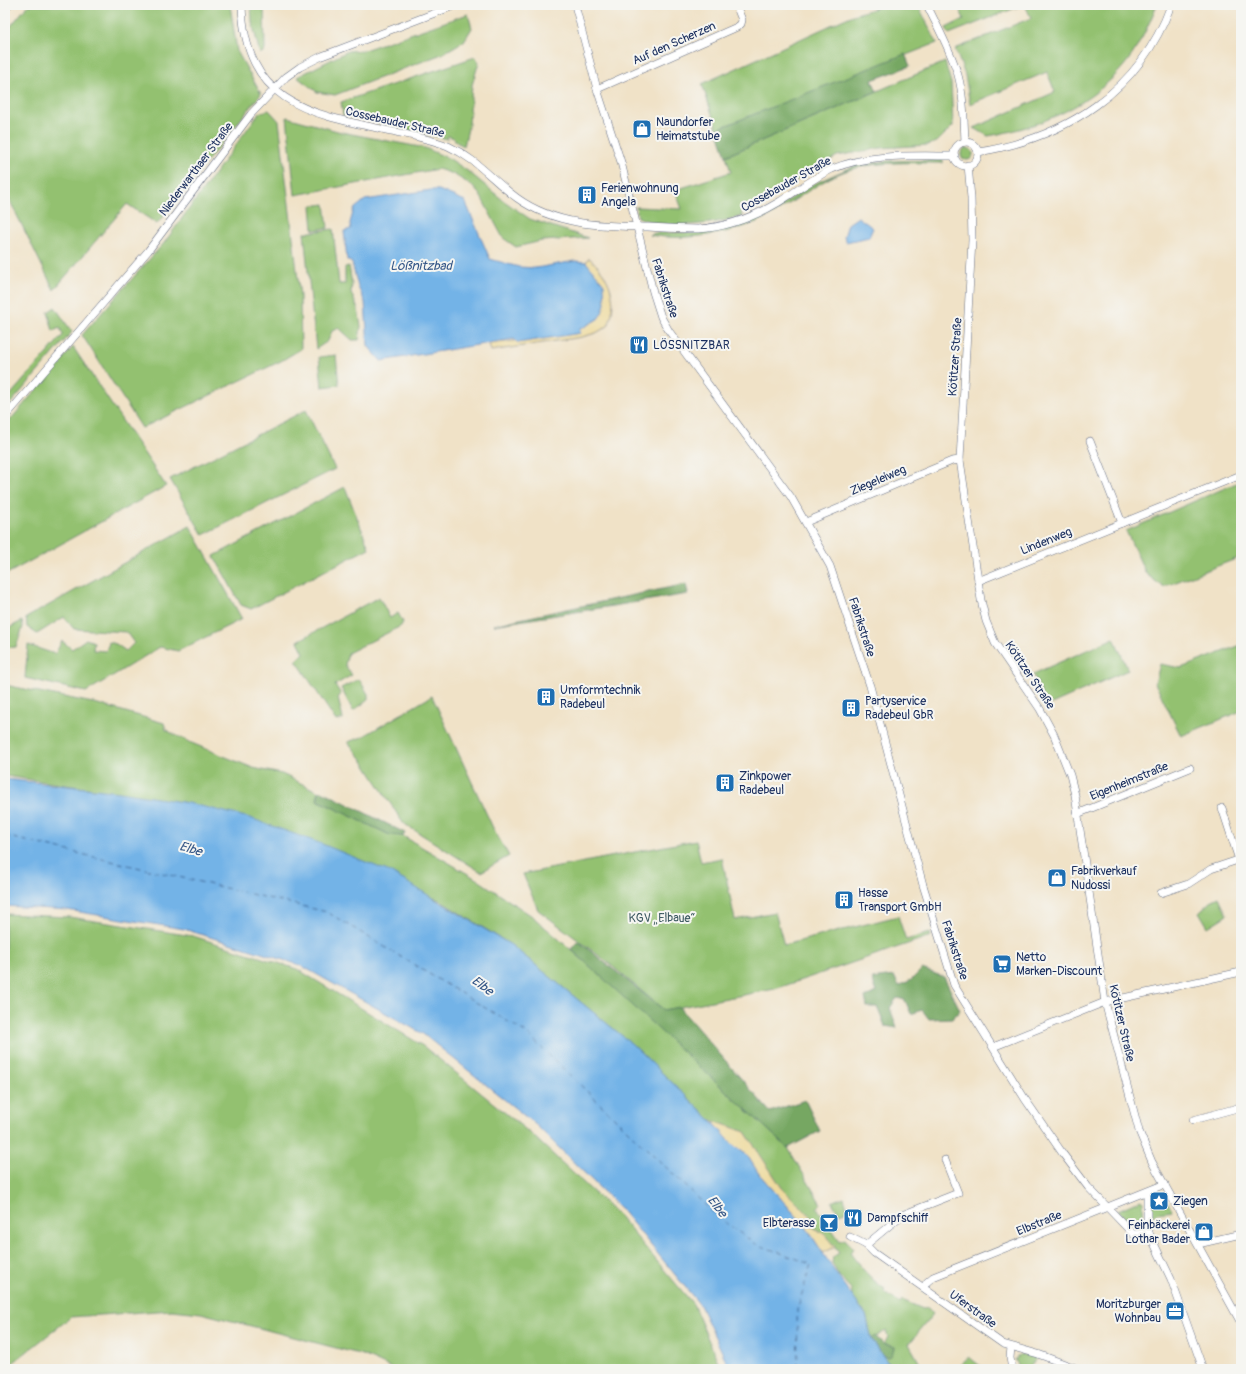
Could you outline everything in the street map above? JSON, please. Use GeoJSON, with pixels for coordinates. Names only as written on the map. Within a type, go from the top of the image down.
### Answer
{"type":"FeatureCollection","features":[{"type":"Feature","properties":{"kind":"street","name":"Cossebauder Straße"},"geometry":{"type":"LineString","coordinates":[[242,5],[243,30],[248,49],[257,66],[274,88],[292,102],[322,116],[426,139],[447,146],[468,156],[518,198],[556,217],[593,225],[697,229],[730,224],[759,213],[814,179],[848,164],[862,160],[899,156],[955,156]]}},
{"type":"Feature","properties":{"kind":"street","name":"Niederwarthaer Straße"},"geometry":{"type":"LineString","coordinates":[[5,417],[148,251],[251,114],[274,88],[300,67],[322,56],[456,5]]}},
{"type":"Feature","properties":{"kind":"street","name":"Fabrikstraße"},"geometry":{"type":"LineString","coordinates":[[575,5],[597,89],[620,162],[661,317],[791,497],[830,566],[870,686],[923,884],[954,985],[1025,1099],[1088,1187],[1133,1234],[1149,1233]]}},
{"type":"Feature","properties":{"kind":"street","name":"Auf den Scherzen"},"geometry":{"type":"LineString","coordinates":[[597,89],[737,27],[741,24],[742,20],[736,5]]}},
{"type":"Feature","properties":{"kind":"street"},"geometry":{"type":"LineString","coordinates":[[927,5],[950,54],[958,76],[964,108],[965,142]]}},
{"type":"Feature","properties":{"kind":"street"},"geometry":{"type":"LineString","coordinates":[[978,152],[1015,144],[1051,132],[1101,103],[1125,81],[1146,56],[1160,32],[1171,5]]}},
{"type":"Feature","properties":{"kind":"street"},"geometry":{"type":"LineString","coordinates":[[965,142],[974,146],[978,152],[976,160],[968,166],[961,164],[955,156],[956,147],[965,142]]}},
{"type":"Feature","properties":{"kind":"street","name":"Kötitzer Straße"},"geometry":{"type":"LineString","coordinates":[[968,166],[972,198],[972,240],[960,460],[978,581],[986,621],[995,643],[1040,709],[1054,735],[1070,776],[1077,814],[1104,1002],[1144,1145],[1241,1323]]}},
{"type":"Feature","properties":{"kind":"street"},"geometry":{"type":"LineString","coordinates":[[1090,441],[1122,523]]}},
{"type":"Feature","properties":{"kind":"street","name":"Ziegeleiweg"},"geometry":{"type":"LineString","coordinates":[[806,522],[952,461],[960,460]]}},
{"type":"Feature","properties":{"kind":"street","name":"Lindenweg"},"geometry":{"type":"LineString","coordinates":[[978,581],[1241,475]]}},
{"type":"Feature","properties":{"kind":"street","name":"Eigenheimstraße"},"geometry":{"type":"LineString","coordinates":[[1077,814],[1190,768]]}},
{"type":"Feature","properties":{"kind":"street"},"geometry":{"type":"LineString","coordinates":[[1161,893],[1188,884],[1211,869],[1240,859],[1222,808]]}},
{"type":"Feature","properties":{"kind":"street"},"geometry":{"type":"LineString","coordinates":[[993,1047],[1104,1002],[1241,972]]}},
{"type":"Feature","properties":{"kind":"street"},"geometry":{"type":"LineString","coordinates":[[1193,1120],[1241,1106]]}},
{"type":"Feature","properties":{"kind":"street"},"geometry":{"type":"LineString","coordinates":[[866,1245],[902,1215],[958,1193],[945,1160]]}},
{"type":"Feature","properties":{"kind":"street","name":"Elbstraße"},"geometry":{"type":"LineString","coordinates":[[924,1287],[933,1277],[1164,1184]]}},
{"type":"Feature","properties":{"kind":"street"},"geometry":{"type":"LineString","coordinates":[[1147,1192],[1147,1223],[1149,1233],[1171,1279],[1203,1369]]}},
{"type":"Feature","properties":{"kind":"street"},"geometry":{"type":"LineString","coordinates":[[1198,1244],[1241,1234]]}},
{"type":"Feature","properties":{"kind":"street","name":"Uferstraße"},"geometry":{"type":"LineString","coordinates":[[850,1236],[866,1245],[874,1253],[994,1338],[1011,1347],[1038,1354],[1078,1369]]}},
{"type":"Feature","properties":{"kind":"street"},"geometry":{"type":"LineString","coordinates":[[1011,1347],[1010,1358],[1012,1369]]}},
{"type":"Feature","properties":{"kind":"green space"},"geometry":{"type":"Polygon","coordinates":[[[28,5],[230,5],[237,51],[261,94],[157,224],[127,204],[54,290],[5,191],[5,33],[28,5]]]}},
{"type":"Feature","properties":{"kind":"green space"},"geometry":{"type":"Polygon","coordinates":[[[251,5],[264,5],[265,50],[260,54],[252,22],[251,5]]]}},
{"type":"Feature","properties":{"kind":"green space"},"geometry":{"type":"Polygon","coordinates":[[[886,5],[918,5],[937,43],[717,129],[702,84],[853,15],[886,5]]]}},
{"type":"Feature","properties":{"kind":"green space"},"geometry":{"type":"Polygon","coordinates":[[[962,5],[1023,5],[949,34],[946,28],[964,19],[959,8],[962,7],[962,5]]]}},
{"type":"Feature","properties":{"kind":"green space"},"geometry":{"type":"Polygon","coordinates":[[[1025,5],[1157,5],[1144,34],[1132,55],[1113,77],[1098,90],[1065,112],[1046,120],[1027,127],[988,136],[974,128],[1055,92],[1047,72],[970,104],[965,75],[955,49],[1031,18],[1025,5]]]}},
{"type":"Feature","properties":{"kind":"green space"},"geometry":{"type":"Polygon","coordinates":[[[468,14],[472,28],[464,41],[442,54],[335,95],[317,92],[297,77],[348,51],[364,50],[468,14]]]}},
{"type":"Feature","properties":{"kind":"green space"},"geometry":{"type":"Polygon","coordinates":[[[905,54],[910,66],[872,80],[877,91],[726,156],[717,129],[905,54]]]}},
{"type":"Feature","properties":{"kind":"green space"},"geometry":{"type":"Polygon","coordinates":[[[475,57],[479,62],[472,85],[469,124],[464,146],[456,142],[454,138],[448,136],[447,139],[343,115],[341,102],[475,57]]]}},
{"type":"Feature","properties":{"kind":"green space"},"geometry":{"type":"Polygon","coordinates":[[[945,62],[951,83],[953,126],[937,142],[928,145],[881,148],[837,156],[774,194],[741,210],[742,216],[731,219],[704,224],[675,225],[661,224],[638,217],[636,207],[682,209],[675,190],[731,172],[726,156],[945,62]]]}},
{"type":"Feature","properties":{"kind":"green space"},"geometry":{"type":"Polygon","coordinates":[[[269,110],[279,121],[300,296],[301,349],[281,361],[142,428],[82,335],[164,243],[259,113],[269,110]]]}},
{"type":"Feature","properties":{"kind":"green space"},"geometry":{"type":"Polygon","coordinates":[[[287,117],[341,132],[425,148],[450,159],[530,219],[588,238],[542,241],[516,247],[503,238],[480,195],[471,185],[453,174],[438,169],[295,195],[287,117]]]}},
{"type":"Feature","properties":{"kind":"green space"},"geometry":{"type":"Polygon","coordinates":[[[965,148],[969,148],[973,154],[969,160],[965,160],[961,156],[961,152],[965,148]]]}},
{"type":"Feature","properties":{"kind":"green space"},"geometry":{"type":"Polygon","coordinates":[[[943,160],[943,163],[876,164],[850,170],[822,182],[776,212],[747,225],[731,230],[714,234],[681,237],[649,235],[655,233],[703,232],[737,226],[774,210],[811,185],[854,166],[887,161],[943,160]]]}},
{"type":"Feature","properties":{"kind":"green space"},"geometry":{"type":"Polygon","coordinates":[[[325,204],[328,228],[313,230],[311,206],[325,204]]]}},
{"type":"Feature","properties":{"kind":"green space"},"geometry":{"type":"Polygon","coordinates":[[[333,229],[339,284],[345,284],[345,267],[349,266],[352,284],[351,293],[358,309],[361,326],[359,340],[352,340],[339,328],[332,331],[328,341],[316,349],[304,233],[333,229]]]}},
{"type":"Feature","properties":{"kind":"green space"},"geometry":{"type":"Polygon","coordinates":[[[55,307],[72,332],[5,410],[5,401],[63,335],[60,328],[53,331],[48,312],[55,307]]]}},
{"type":"Feature","properties":{"kind":"green space"},"geometry":{"type":"Polygon","coordinates":[[[73,347],[166,486],[5,575],[5,426],[73,347]]]}},
{"type":"Feature","properties":{"kind":"green space"},"geometry":{"type":"Polygon","coordinates":[[[336,355],[339,385],[322,387],[319,357],[336,355]]]}},
{"type":"Feature","properties":{"kind":"green space"},"geometry":{"type":"Polygon","coordinates":[[[306,410],[335,469],[203,535],[170,479],[306,410]]]}},
{"type":"Feature","properties":{"kind":"green space"},"geometry":{"type":"Polygon","coordinates":[[[1241,481],[1241,557],[1163,587],[1146,574],[1126,531],[1241,481]]]}},
{"type":"Feature","properties":{"kind":"green space"},"geometry":{"type":"Polygon","coordinates":[[[345,487],[369,548],[251,609],[241,605],[214,556],[345,487]]]}},
{"type":"Feature","properties":{"kind":"green space"},"geometry":{"type":"Polygon","coordinates":[[[190,526],[242,619],[178,651],[160,647],[86,692],[25,678],[28,645],[55,654],[62,641],[72,649],[86,639],[94,642],[93,650],[106,651],[109,642],[116,644],[126,651],[134,643],[126,632],[74,629],[64,617],[37,634],[27,627],[26,618],[190,526]]]}},
{"type":"Feature","properties":{"kind":"green space"},"geometry":{"type":"Polygon","coordinates":[[[686,584],[688,594],[494,625],[515,620],[686,584]]]}},
{"type":"Feature","properties":{"kind":"green space"},"geometry":{"type":"Polygon","coordinates":[[[379,597],[390,618],[398,613],[403,622],[401,626],[348,653],[345,665],[352,675],[335,685],[341,694],[338,698],[343,719],[336,721],[296,660],[304,653],[298,641],[379,597]]]}},
{"type":"Feature","properties":{"kind":"green space"},"geometry":{"type":"Polygon","coordinates":[[[22,621],[23,627],[16,647],[5,648],[5,630],[22,621]]]}},
{"type":"Feature","properties":{"kind":"green space"},"geometry":{"type":"Polygon","coordinates":[[[1114,638],[1128,670],[1047,706],[1033,674],[1114,638]]]}},
{"type":"Feature","properties":{"kind":"green space"},"geometry":{"type":"Polygon","coordinates":[[[1241,645],[1241,711],[1181,736],[1155,683],[1160,664],[1181,668],[1241,645]]]}},
{"type":"Feature","properties":{"kind":"green space"},"geometry":{"type":"Polygon","coordinates":[[[359,679],[368,694],[368,700],[353,711],[341,688],[359,679]]]}},
{"type":"Feature","properties":{"kind":"green space"},"geometry":{"type":"Polygon","coordinates":[[[5,685],[98,704],[164,723],[166,730],[189,742],[253,768],[282,774],[319,792],[317,800],[390,835],[403,836],[475,878],[532,916],[598,973],[788,1148],[821,1204],[817,1208],[840,1241],[845,1239],[853,1248],[850,1253],[870,1277],[885,1289],[884,1292],[900,1303],[902,1300],[923,1309],[928,1308],[933,1314],[909,1344],[923,1369],[892,1369],[883,1356],[888,1357],[894,1347],[884,1344],[888,1337],[886,1330],[872,1340],[866,1315],[852,1296],[851,1289],[839,1276],[832,1263],[833,1257],[839,1253],[824,1234],[811,1226],[810,1216],[782,1188],[745,1132],[711,1120],[632,1044],[511,945],[439,900],[188,803],[5,776],[5,685]]]}},
{"type":"Feature","properties":{"kind":"green space"},"geometry":{"type":"Polygon","coordinates":[[[432,696],[494,830],[509,856],[481,872],[403,823],[361,758],[348,742],[362,737],[432,696]]]}},
{"type":"Feature","properties":{"kind":"green space"},"geometry":{"type":"Polygon","coordinates":[[[322,791],[405,833],[403,836],[390,835],[317,800],[319,792],[322,791]]]}},
{"type":"Feature","properties":{"kind":"green space","name":"KGV „Elbaue“"},"geometry":{"type":"Polygon","coordinates":[[[696,840],[701,862],[722,858],[735,920],[775,912],[784,945],[898,916],[906,940],[930,933],[931,936],[775,989],[664,1010],[606,961],[538,910],[523,874],[696,840]]]}},
{"type":"Feature","properties":{"kind":"green space"},"geometry":{"type":"Polygon","coordinates":[[[1219,897],[1227,915],[1208,927],[1199,912],[1211,901],[1219,897]]]}},
{"type":"Feature","properties":{"kind":"green space"},"geometry":{"type":"Polygon","coordinates":[[[5,914],[69,917],[193,936],[297,969],[423,1046],[530,1133],[618,1215],[693,1304],[721,1369],[394,1369],[363,1355],[201,1313],[172,1310],[71,1317],[5,1369],[5,914]]]}},
{"type":"Feature","properties":{"kind":"green space"},"geometry":{"type":"Polygon","coordinates":[[[578,941],[664,1010],[679,1007],[770,1112],[805,1100],[820,1131],[788,1148],[571,949],[578,941]]]}},
{"type":"Feature","properties":{"kind":"green space"},"geometry":{"type":"Polygon","coordinates":[[[922,969],[944,977],[960,1010],[953,1018],[929,1019],[922,1010],[911,1014],[905,1000],[897,998],[890,1008],[897,1028],[885,1026],[877,1007],[867,1007],[865,997],[877,992],[872,979],[894,976],[899,986],[911,980],[922,969]]]}},
{"type":"Feature","properties":{"kind":"green space"},"geometry":{"type":"Polygon","coordinates":[[[1161,1195],[1165,1197],[1172,1211],[1157,1213],[1153,1216],[1154,1201],[1161,1195]]]}},
{"type":"Feature","properties":{"kind":"green space"},"geometry":{"type":"Polygon","coordinates":[[[844,1197],[848,1211],[839,1214],[832,1202],[844,1197]]]}},
{"type":"Feature","properties":{"kind":"green space"},"geometry":{"type":"Polygon","coordinates":[[[1141,1200],[1143,1202],[1144,1226],[1135,1229],[1118,1210],[1141,1200]]]}},
{"type":"Feature","properties":{"kind":"green space"},"geometry":{"type":"Polygon","coordinates":[[[875,1336],[884,1344],[894,1347],[892,1355],[888,1357],[883,1356],[872,1340],[875,1336]]]}},
{"type":"Feature","properties":{"kind":"green space"},"geometry":{"type":"Polygon","coordinates":[[[1020,1354],[1037,1358],[1027,1369],[1021,1369],[1015,1360],[1020,1354]]]}},
{"type":"Feature","properties":{"kind":"green space"},"geometry":{"type":"Polygon","coordinates":[[[969,1357],[984,1369],[955,1369],[969,1357]]]}},
{"type":"Feature","properties":{"kind":"sand"},"geometry":{"type":"Polygon","coordinates":[[[589,258],[602,272],[610,289],[613,307],[608,326],[596,333],[582,337],[491,351],[489,344],[580,333],[579,330],[589,323],[591,269],[586,262],[589,258]]]}},
{"type":"Feature","properties":{"kind":"sand"},"geometry":{"type":"Polygon","coordinates":[[[711,1120],[745,1132],[782,1188],[810,1216],[811,1226],[824,1234],[835,1247],[823,1253],[806,1227],[759,1174],[747,1155],[733,1145],[711,1120]]]}},
{"type":"Feature","properties":{"kind":"water","name":"Lößnitzbad"},"geometry":{"type":"Polygon","coordinates":[[[439,190],[465,201],[490,259],[519,267],[536,268],[575,261],[586,262],[604,284],[605,304],[598,319],[579,330],[581,333],[518,343],[514,339],[381,361],[368,346],[365,302],[358,287],[352,263],[347,260],[344,231],[351,229],[350,223],[354,209],[365,200],[439,190]]]}},
{"type":"Feature","properties":{"kind":"water"},"geometry":{"type":"Polygon","coordinates":[[[858,217],[873,228],[869,237],[846,242],[844,237],[848,224],[858,217]]]}},
{"type":"Feature","properties":{"kind":"water","name":"Elbe"},"geometry":{"type":"Polygon","coordinates":[[[5,779],[120,792],[188,803],[250,818],[322,844],[390,872],[511,945],[632,1044],[711,1120],[733,1145],[747,1155],[759,1174],[806,1227],[841,1281],[866,1315],[872,1340],[892,1369],[730,1369],[700,1305],[621,1209],[536,1125],[423,1034],[300,965],[184,929],[67,910],[5,906],[5,779]]]}},
{"type":"Feature","properties":{"kind":"ferry route"},"geometry":{"type":"LineString","coordinates":[[5,836],[327,912],[525,1032],[720,1219],[756,1244],[811,1264],[797,1310],[798,1369]]}},
{"type":"Feature","properties":{"kind":"railway"},"geometry":{"type":"LineString","coordinates":[[5,12],[11,5]]}},
{"type":"Feature","properties":{"kind":"place","name":"Naundorfer Heimatstube"},"geometry":{"type":"Point","coordinates":[642,129]}},
{"type":"Feature","properties":{"kind":"place","name":"Ferienwohnung Angela"},"geometry":{"type":"Point","coordinates":[587,195]}},
{"type":"Feature","properties":{"kind":"place","name":"LÖSSNITZBAR"},"geometry":{"type":"Point","coordinates":[639,345]}},
{"type":"Feature","properties":{"kind":"place","name":"Umformtechnik Radebeul"},"geometry":{"type":"Point","coordinates":[546,697]}},
{"type":"Feature","properties":{"kind":"place","name":"Partyservice Radebeul GbR"},"geometry":{"type":"Point","coordinates":[851,708]}},
{"type":"Feature","properties":{"kind":"place","name":"Zinkpower Radebeul"},"geometry":{"type":"Point","coordinates":[725,783]}},
{"type":"Feature","properties":{"kind":"place","name":"Fabrikverkauf Nudossi"},"geometry":{"type":"Point","coordinates":[1057,878]}},
{"type":"Feature","properties":{"kind":"place","name":"Hasse Transport GmbH"},"geometry":{"type":"Point","coordinates":[844,900]}},
{"type":"Feature","properties":{"kind":"place","name":"Netto Marken-Discount"},"geometry":{"type":"Point","coordinates":[1002,964]}},
{"type":"Feature","properties":{"kind":"place","name":"Ziegen"},"geometry":{"type":"Point","coordinates":[1159,1201]}},
{"type":"Feature","properties":{"kind":"place","name":"Dampfschiff"},"geometry":{"type":"Point","coordinates":[853,1218]}},
{"type":"Feature","properties":{"kind":"place","name":"Elbterasse"},"geometry":{"type":"Point","coordinates":[829,1223]}},
{"type":"Feature","properties":{"kind":"place","name":"Feinbäckerei Lothar Bader"},"geometry":{"type":"Point","coordinates":[1204,1232]}},
{"type":"Feature","properties":{"kind":"place","name":"Moritzburger Wohnbau"},"geometry":{"type":"Point","coordinates":[1175,1311]}}]}
